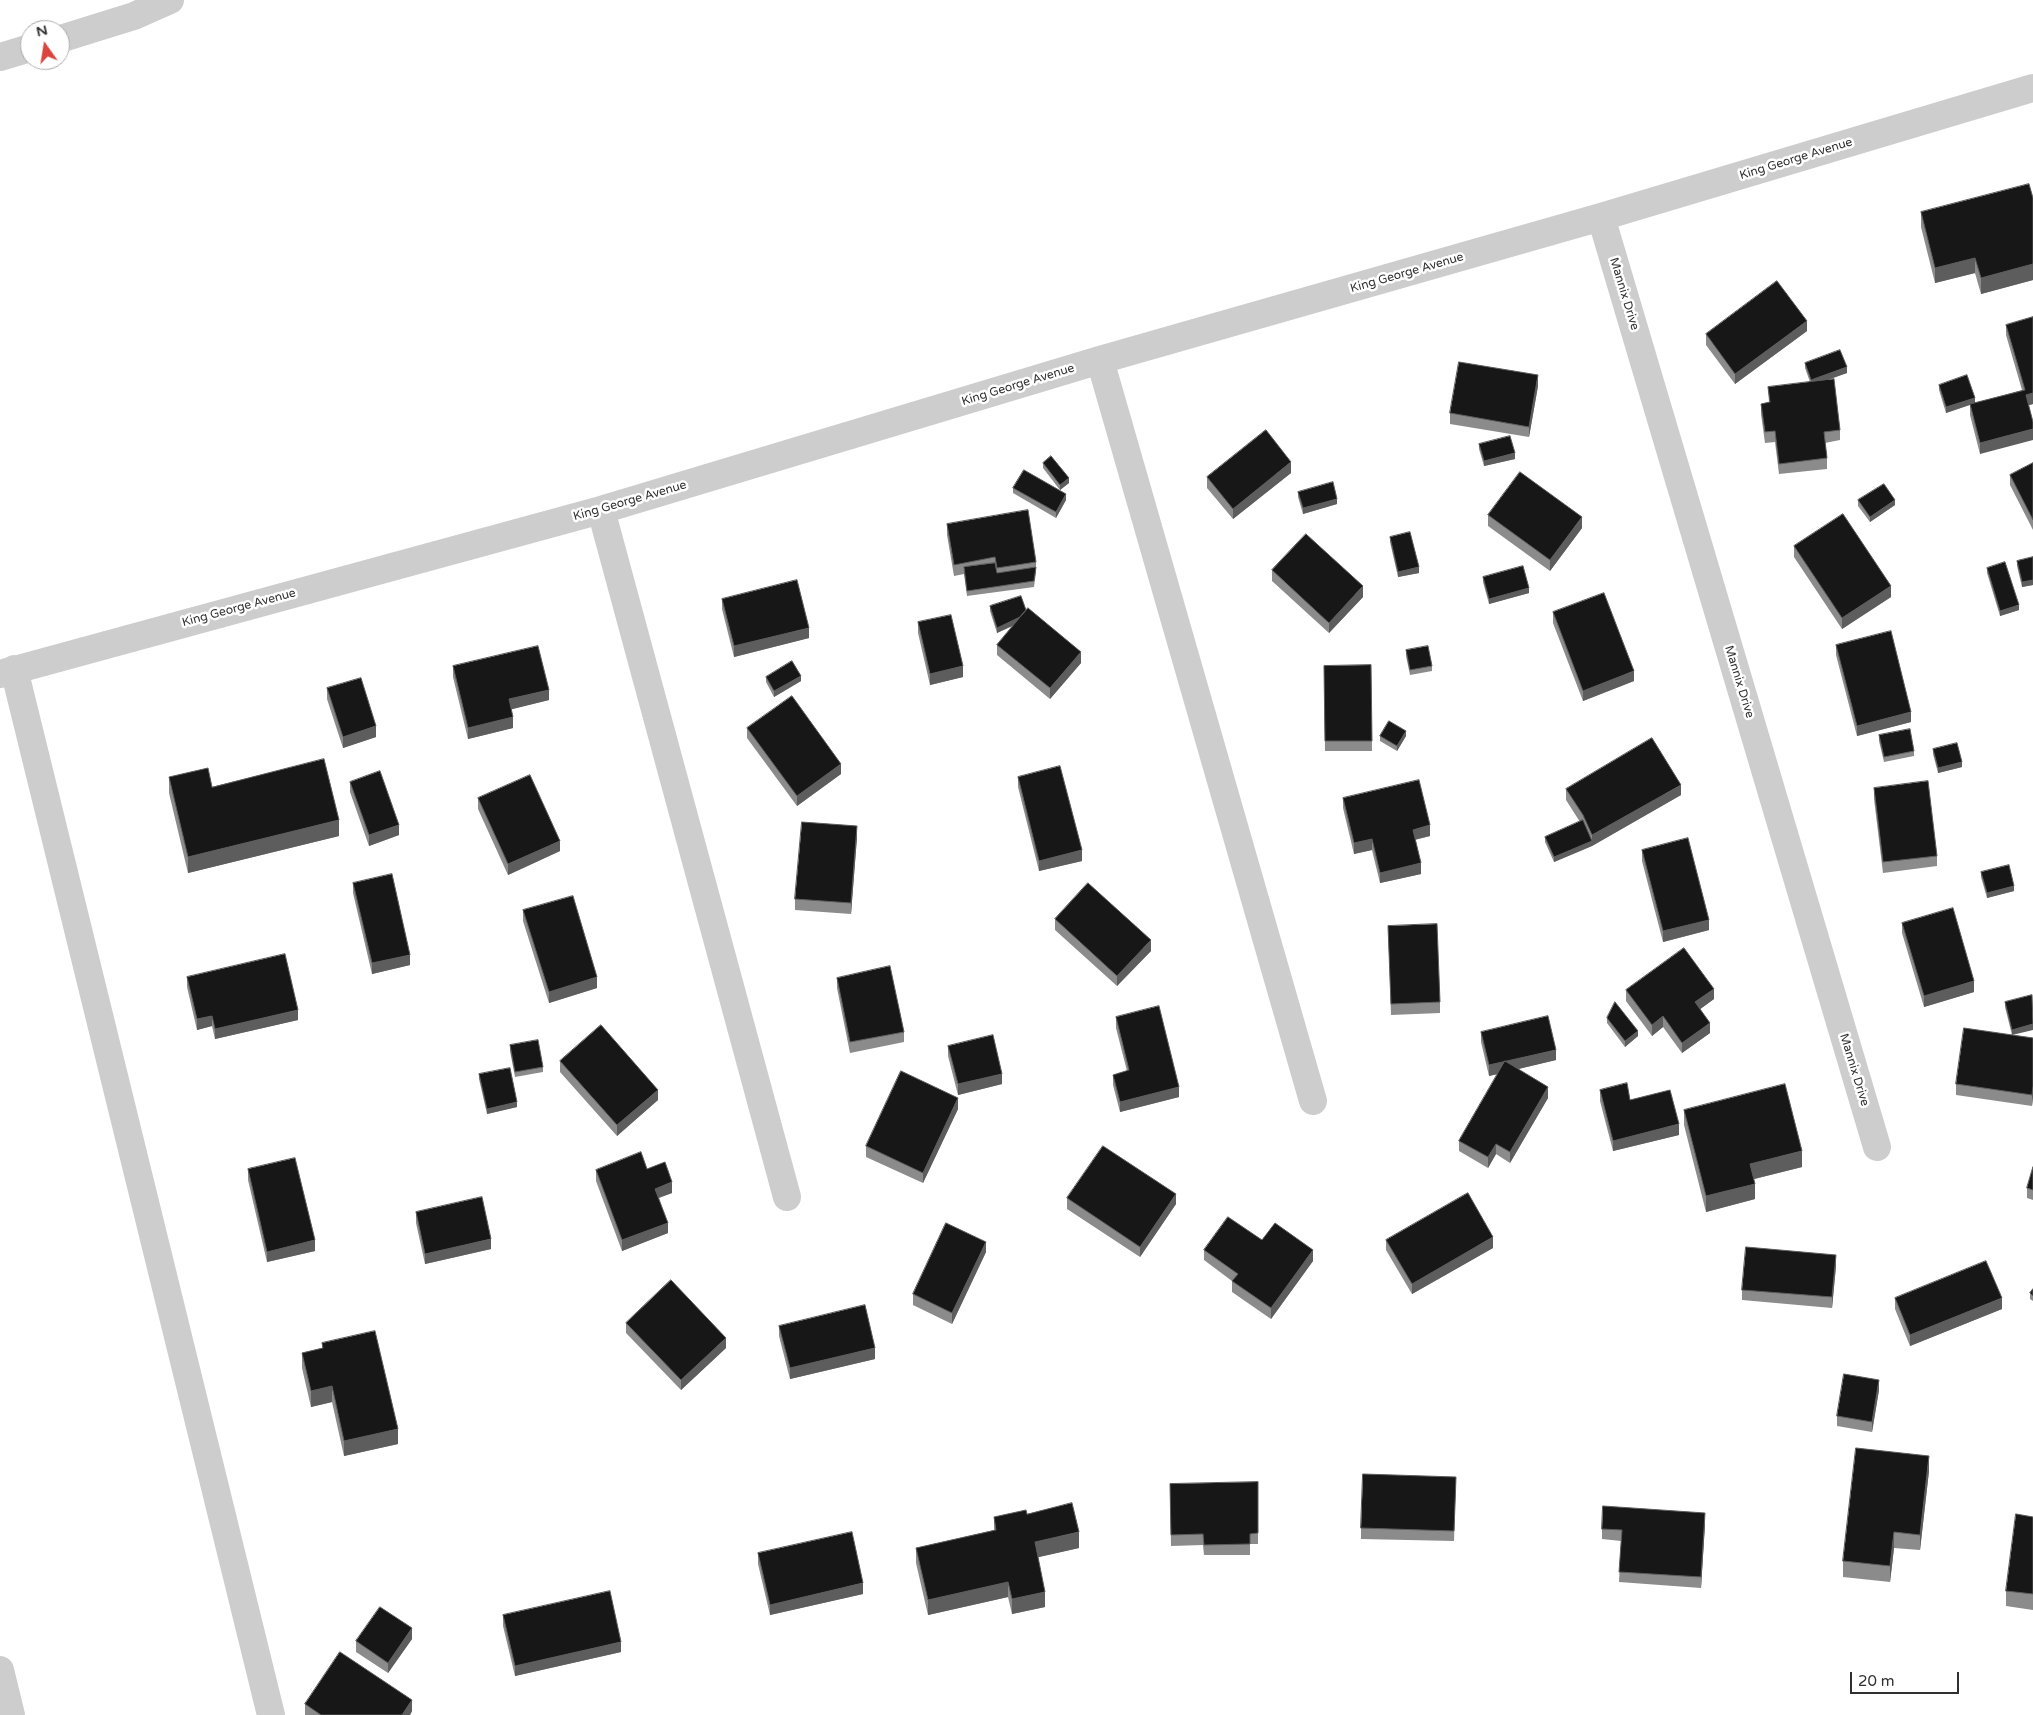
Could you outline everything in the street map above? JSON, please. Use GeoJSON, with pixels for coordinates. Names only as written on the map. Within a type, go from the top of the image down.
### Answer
{"type":"FeatureCollection","features":[{"type":"Feature","properties":{"kind":"street"},"geometry":{"type":"LineString","coordinates":[[70,36],[134,16],[170,0]]}},
{"type":"Feature","properties":{"kind":"street"},"geometry":{"type":"LineString","coordinates":[[0,57],[20,51]]}},
{"type":"Feature","properties":{"kind":"street","name":"King George Avenue"},"geometry":{"type":"LineString","coordinates":[[7,672],[601,510],[1100,360],[1601,217],[2033,88]]}},
{"type":"Feature","properties":{"kind":"street","name":"Mannix Drive"},"geometry":{"type":"LineString","coordinates":[[1601,217],[1877,1147]]}},
{"type":"Feature","properties":{"kind":"street"},"geometry":{"type":"LineString","coordinates":[[1100,360],[1313,1101]]}},
{"type":"Feature","properties":{"kind":"street"},"geometry":{"type":"LineString","coordinates":[[601,510],[787,1197]]}},
{"type":"Feature","properties":{"kind":"street"},"geometry":{"type":"LineString","coordinates":[[7,672],[271,1715]]}},
{"type":"Feature","properties":{"kind":"street"},"geometry":{"type":"LineString","coordinates":[[0,1670],[11,1715]]}},
{"type":"Feature","properties":{"kind":"building"},"geometry":{"type":"Polygon","coordinates":[[[2029,184],[2033,198],[2033,264],[1981,278],[1975,258],[1935,268],[1921,212],[2029,184]]]}},
{"type":"Feature","properties":{"kind":"building"},"geometry":{"type":"Polygon","coordinates":[[[1777,281],[1807,321],[1735,374],[1706,334],[1777,281]]]}},
{"type":"Feature","properties":{"kind":"building"},"geometry":{"type":"Polygon","coordinates":[[[2033,317],[2033,393],[2026,395],[2033,429],[1980,443],[1970,404],[2025,390],[2006,325],[2033,317]]]}},
{"type":"Feature","properties":{"kind":"building"},"geometry":{"type":"Polygon","coordinates":[[[1840,350],[1847,367],[1811,380],[1805,363],[1840,350]]]}},
{"type":"Feature","properties":{"kind":"building"},"geometry":{"type":"Polygon","coordinates":[[[1459,362],[1538,375],[1529,427],[1450,413],[1459,362]]]}},
{"type":"Feature","properties":{"kind":"building"},"geometry":{"type":"Polygon","coordinates":[[[1967,375],[1975,398],[1946,407],[1939,385],[1967,375]]]}},
{"type":"Feature","properties":{"kind":"building"},"geometry":{"type":"Polygon","coordinates":[[[1834,379],[1840,430],[1824,432],[1827,458],[1779,464],[1775,431],[1765,432],[1761,404],[1770,402],[1768,387],[1834,379]]]}},
{"type":"Feature","properties":{"kind":"building"},"geometry":{"type":"Polygon","coordinates":[[[1266,430],[1291,462],[1233,509],[1207,477],[1266,430]]]}},
{"type":"Feature","properties":{"kind":"building"},"geometry":{"type":"Polygon","coordinates":[[[1510,436],[1515,453],[1484,461],[1479,444],[1510,436]]]}},
{"type":"Feature","properties":{"kind":"building"},"geometry":{"type":"Polygon","coordinates":[[[1051,456],[1069,478],[1060,485],[1043,463],[1051,456]]]}},
{"type":"Feature","properties":{"kind":"building"},"geometry":{"type":"Polygon","coordinates":[[[2033,463],[2033,520],[2010,475],[2033,463]]]}},
{"type":"Feature","properties":{"kind":"building"},"geometry":{"type":"Polygon","coordinates":[[[1024,470],[1066,494],[1056,512],[1013,488],[1024,470]]]}},
{"type":"Feature","properties":{"kind":"building"},"geometry":{"type":"Polygon","coordinates":[[[1520,472],[1582,517],[1550,560],[1488,515],[1520,472]]]}},
{"type":"Feature","properties":{"kind":"building"},"geometry":{"type":"Polygon","coordinates":[[[1333,482],[1337,499],[1303,508],[1298,492],[1333,482]]]}},
{"type":"Feature","properties":{"kind":"building"},"geometry":{"type":"Polygon","coordinates":[[[1884,484],[1895,500],[1870,517],[1858,500],[1884,484]]]}},
{"type":"Feature","properties":{"kind":"building"},"geometry":{"type":"Polygon","coordinates":[[[1028,510],[1036,562],[997,568],[995,557],[954,565],[947,524],[1028,510]]]}},
{"type":"Feature","properties":{"kind":"building"},"geometry":{"type":"Polygon","coordinates":[[[1843,514],[1891,586],[1842,618],[1794,546],[1843,514]]]}},
{"type":"Feature","properties":{"kind":"building"},"geometry":{"type":"Polygon","coordinates":[[[1410,532],[1419,567],[1398,572],[1390,537],[1410,532]]]}},
{"type":"Feature","properties":{"kind":"building"},"geometry":{"type":"Polygon","coordinates":[[[1306,534],[1363,586],[1329,623],[1272,570],[1306,534]]]}},
{"type":"Feature","properties":{"kind":"building"},"geometry":{"type":"Polygon","coordinates":[[[2033,557],[2033,580],[2022,582],[2017,561],[2033,557]]]}},
{"type":"Feature","properties":{"kind":"building"},"geometry":{"type":"Polygon","coordinates":[[[2005,562],[2019,605],[2000,611],[1987,568],[2005,562]]]}},
{"type":"Feature","properties":{"kind":"building"},"geometry":{"type":"Polygon","coordinates":[[[995,563],[997,573],[1036,567],[1034,581],[967,591],[964,567],[995,563]]]}},
{"type":"Feature","properties":{"kind":"building"},"geometry":{"type":"Polygon","coordinates":[[[1523,566],[1529,588],[1489,599],[1483,577],[1523,566]]]}},
{"type":"Feature","properties":{"kind":"building"},"geometry":{"type":"Polygon","coordinates":[[[797,580],[809,628],[734,646],[722,599],[797,580]]]}},
{"type":"Feature","properties":{"kind":"building"},"geometry":{"type":"Polygon","coordinates":[[[1604,593],[1634,671],[1583,691],[1553,612],[1604,593]]]}},
{"type":"Feature","properties":{"kind":"building"},"geometry":{"type":"Polygon","coordinates":[[[1021,596],[1026,610],[1020,617],[997,628],[990,606],[1021,596]]]}},
{"type":"Feature","properties":{"kind":"building"},"geometry":{"type":"Polygon","coordinates":[[[1028,608],[1081,652],[1050,688],[997,645],[1028,608]]]}},
{"type":"Feature","properties":{"kind":"building"},"geometry":{"type":"Polygon","coordinates":[[[951,615],[963,666],[930,674],[918,622],[951,615]]]}},
{"type":"Feature","properties":{"kind":"building"},"geometry":{"type":"Polygon","coordinates":[[[1891,631],[1911,712],[1857,726],[1836,645],[1891,631]]]}},
{"type":"Feature","properties":{"kind":"building"},"geometry":{"type":"Polygon","coordinates":[[[538,646],[549,690],[509,699],[513,717],[468,728],[453,666],[538,646]]]}},
{"type":"Feature","properties":{"kind":"building"},"geometry":{"type":"Polygon","coordinates":[[[1428,646],[1432,666],[1410,670],[1406,650],[1428,646]]]}},
{"type":"Feature","properties":{"kind":"building"},"geometry":{"type":"Polygon","coordinates":[[[792,661],[801,676],[774,691],[766,677],[792,661]]]}},
{"type":"Feature","properties":{"kind":"building"},"geometry":{"type":"Polygon","coordinates":[[[1371,665],[1372,741],[1325,741],[1324,666],[1371,665]]]}},
{"type":"Feature","properties":{"kind":"building"},"geometry":{"type":"Polygon","coordinates":[[[361,678],[376,726],[343,737],[327,688],[361,678]]]}},
{"type":"Feature","properties":{"kind":"building"},"geometry":{"type":"Polygon","coordinates":[[[792,696],[841,764],[797,796],[747,728],[792,696]]]}},
{"type":"Feature","properties":{"kind":"building"},"geometry":{"type":"Polygon","coordinates":[[[1389,721],[1406,731],[1397,746],[1380,736],[1389,721]]]}},
{"type":"Feature","properties":{"kind":"building"},"geometry":{"type":"Polygon","coordinates":[[[1910,729],[1914,751],[1884,757],[1879,735],[1910,729]]]}},
{"type":"Feature","properties":{"kind":"building"},"geometry":{"type":"Polygon","coordinates":[[[1652,738],[1681,785],[1592,835],[1583,815],[1566,789],[1652,738]]]}},
{"type":"Feature","properties":{"kind":"building"},"geometry":{"type":"Polygon","coordinates":[[[1957,743],[1962,762],[1938,768],[1933,749],[1957,743]]]}},
{"type":"Feature","properties":{"kind":"building"},"geometry":{"type":"Polygon","coordinates":[[[324,759],[339,820],[188,857],[169,777],[208,768],[212,787],[324,759]]]}},
{"type":"Feature","properties":{"kind":"building"},"geometry":{"type":"Polygon","coordinates":[[[1060,766],[1082,850],[1039,861],[1018,777],[1060,766]]]}},
{"type":"Feature","properties":{"kind":"building"},"geometry":{"type":"Polygon","coordinates":[[[380,771],[399,825],[369,835],[350,782],[380,771]]]}},
{"type":"Feature","properties":{"kind":"building"},"geometry":{"type":"Polygon","coordinates":[[[530,775],[560,841],[508,864],[478,798],[530,775]]]}},
{"type":"Feature","properties":{"kind":"building"},"geometry":{"type":"Polygon","coordinates":[[[1419,780],[1430,825],[1413,830],[1421,863],[1380,873],[1372,839],[1354,843],[1343,798],[1419,780]]]}},
{"type":"Feature","properties":{"kind":"building"},"geometry":{"type":"Polygon","coordinates":[[[1928,781],[1937,856],[1883,862],[1874,788],[1928,781]]]}},
{"type":"Feature","properties":{"kind":"building"},"geometry":{"type":"Polygon","coordinates":[[[1583,820],[1592,841],[1554,857],[1545,837],[1583,820]]]}},
{"type":"Feature","properties":{"kind":"building"},"geometry":{"type":"Polygon","coordinates":[[[802,822],[857,826],[851,903],[795,899],[802,822]]]}},
{"type":"Feature","properties":{"kind":"building"},"geometry":{"type":"Polygon","coordinates":[[[1688,838],[1709,920],[1663,931],[1642,850],[1688,838]]]}},
{"type":"Feature","properties":{"kind":"building"},"geometry":{"type":"Polygon","coordinates":[[[2009,865],[2014,886],[1987,893],[1981,872],[2009,865]]]}},
{"type":"Feature","properties":{"kind":"building"},"geometry":{"type":"Polygon","coordinates":[[[392,874],[410,955],[372,963],[353,883],[392,874]]]}},
{"type":"Feature","properties":{"kind":"building"},"geometry":{"type":"Polygon","coordinates":[[[1088,883],[1151,940],[1117,976],[1055,919],[1088,883]]]}},
{"type":"Feature","properties":{"kind":"building"},"geometry":{"type":"Polygon","coordinates":[[[573,896],[597,977],[549,992],[523,910],[573,896]]]}},
{"type":"Feature","properties":{"kind":"building"},"geometry":{"type":"Polygon","coordinates":[[[1953,908],[1974,981],[1924,996],[1902,923],[1953,908]]]}},
{"type":"Feature","properties":{"kind":"building"},"geometry":{"type":"Polygon","coordinates":[[[1437,924],[1440,1002],[1391,1004],[1388,926],[1437,924]]]}},
{"type":"Feature","properties":{"kind":"building"},"geometry":{"type":"Polygon","coordinates":[[[1684,948],[1714,989],[1695,1002],[1710,1023],[1682,1043],[1663,1016],[1652,1025],[1626,990],[1684,948]]]}},
{"type":"Feature","properties":{"kind":"building"},"geometry":{"type":"Polygon","coordinates":[[[285,954],[298,1010],[215,1029],[212,1016],[197,1019],[187,977],[285,954]]]}},
{"type":"Feature","properties":{"kind":"building"},"geometry":{"type":"Polygon","coordinates":[[[890,966],[904,1032],[850,1042],[837,978],[890,966]]]}},
{"type":"Feature","properties":{"kind":"building"},"geometry":{"type":"Polygon","coordinates":[[[2032,995],[2033,1024],[2012,1030],[2005,1002],[2032,995]]]}},
{"type":"Feature","properties":{"kind":"building"},"geometry":{"type":"Polygon","coordinates":[[[1615,1002],[1638,1031],[1625,1041],[1607,1018],[1615,1002]]]}},
{"type":"Feature","properties":{"kind":"building"},"geometry":{"type":"Polygon","coordinates":[[[1159,1006],[1179,1087],[1120,1102],[1113,1075],[1129,1070],[1116,1017],[1159,1006]]]}},
{"type":"Feature","properties":{"kind":"building"},"geometry":{"type":"Polygon","coordinates":[[[1548,1016],[1556,1050],[1489,1065],[1481,1032],[1548,1016]]]}},
{"type":"Feature","properties":{"kind":"building"},"geometry":{"type":"Polygon","coordinates":[[[601,1025],[658,1090],[617,1125],[560,1061],[601,1025]]]}},
{"type":"Feature","properties":{"kind":"building"},"geometry":{"type":"Polygon","coordinates":[[[1964,1028],[2033,1038],[2032,1095],[1956,1084],[1964,1028]]]}},
{"type":"Feature","properties":{"kind":"building"},"geometry":{"type":"Polygon","coordinates":[[[993,1035],[1002,1074],[958,1084],[948,1046],[993,1035]]]}},
{"type":"Feature","properties":{"kind":"building"},"geometry":{"type":"Polygon","coordinates":[[[538,1040],[543,1067],[515,1072],[510,1045],[538,1040]]]}},
{"type":"Feature","properties":{"kind":"building"},"geometry":{"type":"Polygon","coordinates":[[[1505,1061],[1548,1087],[1510,1152],[1496,1144],[1488,1157],[1459,1141],[1505,1061]]]}},
{"type":"Feature","properties":{"kind":"building"},"geometry":{"type":"Polygon","coordinates":[[[510,1068],[517,1102],[487,1109],[479,1074],[510,1068]]]}},
{"type":"Feature","properties":{"kind":"building"},"geometry":{"type":"Polygon","coordinates":[[[901,1071],[958,1098],[923,1173],[866,1146],[901,1071]]]}},
{"type":"Feature","properties":{"kind":"building"},"geometry":{"type":"Polygon","coordinates":[[[1627,1083],[1630,1100],[1670,1090],[1679,1124],[1613,1141],[1600,1090],[1627,1083]]]}},
{"type":"Feature","properties":{"kind":"building"},"geometry":{"type":"Polygon","coordinates":[[[1785,1084],[1802,1151],[1750,1164],[1755,1184],[1706,1196],[1684,1110],[1785,1084]]]}},
{"type":"Feature","properties":{"kind":"building"},"geometry":{"type":"Polygon","coordinates":[[[1103,1146],[1176,1194],[1140,1247],[1067,1198],[1103,1146]]]}},
{"type":"Feature","properties":{"kind":"building"},"geometry":{"type":"Polygon","coordinates":[[[641,1152],[647,1169],[665,1162],[672,1182],[655,1189],[668,1223],[622,1240],[596,1170],[641,1152]]]}},
{"type":"Feature","properties":{"kind":"building"},"geometry":{"type":"Polygon","coordinates":[[[295,1158],[315,1240],[267,1252],[248,1169],[295,1158]]]}},
{"type":"Feature","properties":{"kind":"building"},"geometry":{"type":"Polygon","coordinates":[[[2033,1167],[2033,1190],[2027,1188],[2033,1167]]]}},
{"type":"Feature","properties":{"kind":"building"},"geometry":{"type":"Polygon","coordinates":[[[1468,1193],[1493,1237],[1412,1284],[1386,1240],[1468,1193]]]}},
{"type":"Feature","properties":{"kind":"building"},"geometry":{"type":"Polygon","coordinates":[[[482,1197],[491,1239],[425,1254],[416,1212],[482,1197]]]}},
{"type":"Feature","properties":{"kind":"building"},"geometry":{"type":"Polygon","coordinates":[[[1228,1217],[1262,1240],[1275,1223],[1313,1250],[1271,1308],[1232,1281],[1238,1274],[1204,1250],[1228,1217]]]}},
{"type":"Feature","properties":{"kind":"building"},"geometry":{"type":"Polygon","coordinates":[[[946,1223],[986,1242],[952,1313],[913,1294],[946,1223]]]}},
{"type":"Feature","properties":{"kind":"building"},"geometry":{"type":"Polygon","coordinates":[[[1746,1247],[1836,1255],[1832,1297],[1742,1290],[1746,1247]]]}},
{"type":"Feature","properties":{"kind":"building"},"geometry":{"type":"Polygon","coordinates":[[[1986,1261],[2002,1298],[1910,1335],[1895,1298],[1986,1261]]]}},
{"type":"Feature","properties":{"kind":"building"},"geometry":{"type":"Polygon","coordinates":[[[671,1280],[726,1338],[681,1380],[626,1323],[671,1280]]]}},
{"type":"Feature","properties":{"kind":"building"},"geometry":{"type":"Polygon","coordinates":[[[865,1305],[875,1348],[790,1368],[779,1326],[865,1305]]]}},
{"type":"Feature","properties":{"kind":"building"},"geometry":{"type":"Polygon","coordinates":[[[375,1331],[398,1429],[344,1441],[332,1386],[311,1391],[302,1353],[323,1348],[322,1343],[375,1331]]]}},
{"type":"Feature","properties":{"kind":"building"},"geometry":{"type":"Polygon","coordinates":[[[1844,1374],[1879,1380],[1872,1422],[1837,1416],[1844,1374]]]}},
{"type":"Feature","properties":{"kind":"building"},"geometry":{"type":"Polygon","coordinates":[[[1856,1448],[1929,1456],[1920,1535],[1894,1532],[1890,1566],[1843,1561],[1856,1448]]]}},
{"type":"Feature","properties":{"kind":"building"},"geometry":{"type":"Polygon","coordinates":[[[1363,1474],[1456,1477],[1454,1531],[1361,1528],[1363,1474]]]}},
{"type":"Feature","properties":{"kind":"building"},"geometry":{"type":"Polygon","coordinates":[[[1258,1482],[1258,1533],[1250,1534],[1250,1544],[1204,1545],[1203,1534],[1171,1535],[1170,1484],[1258,1482]]]}},
{"type":"Feature","properties":{"kind":"building"},"geometry":{"type":"Polygon","coordinates":[[[1072,1503],[1079,1532],[1035,1542],[1045,1592],[1012,1599],[1008,1582],[928,1600],[916,1548],[996,1530],[994,1517],[1026,1510],[1027,1514],[1072,1503]]]}},
{"type":"Feature","properties":{"kind":"building"},"geometry":{"type":"Polygon","coordinates":[[[1603,1506],[1705,1513],[1701,1577],[1619,1572],[1622,1530],[1602,1529],[1603,1506]]]}},
{"type":"Feature","properties":{"kind":"building"},"geometry":{"type":"Polygon","coordinates":[[[2016,1514],[2033,1517],[2033,1594],[2006,1591],[2016,1514]]]}},
{"type":"Feature","properties":{"kind":"building"},"geometry":{"type":"Polygon","coordinates":[[[852,1532],[863,1583],[770,1605],[758,1553],[852,1532]]]}},
{"type":"Feature","properties":{"kind":"building"},"geometry":{"type":"Polygon","coordinates":[[[610,1591],[621,1642],[515,1666],[503,1615],[610,1591]]]}},
{"type":"Feature","properties":{"kind":"building"},"geometry":{"type":"Polygon","coordinates":[[[380,1607],[412,1628],[388,1663],[356,1641],[380,1607]]]}},
{"type":"Feature","properties":{"kind":"building"},"geometry":{"type":"Polygon","coordinates":[[[340,1652],[412,1700],[402,1715],[321,1715],[305,1704],[340,1652]]]}}]}
